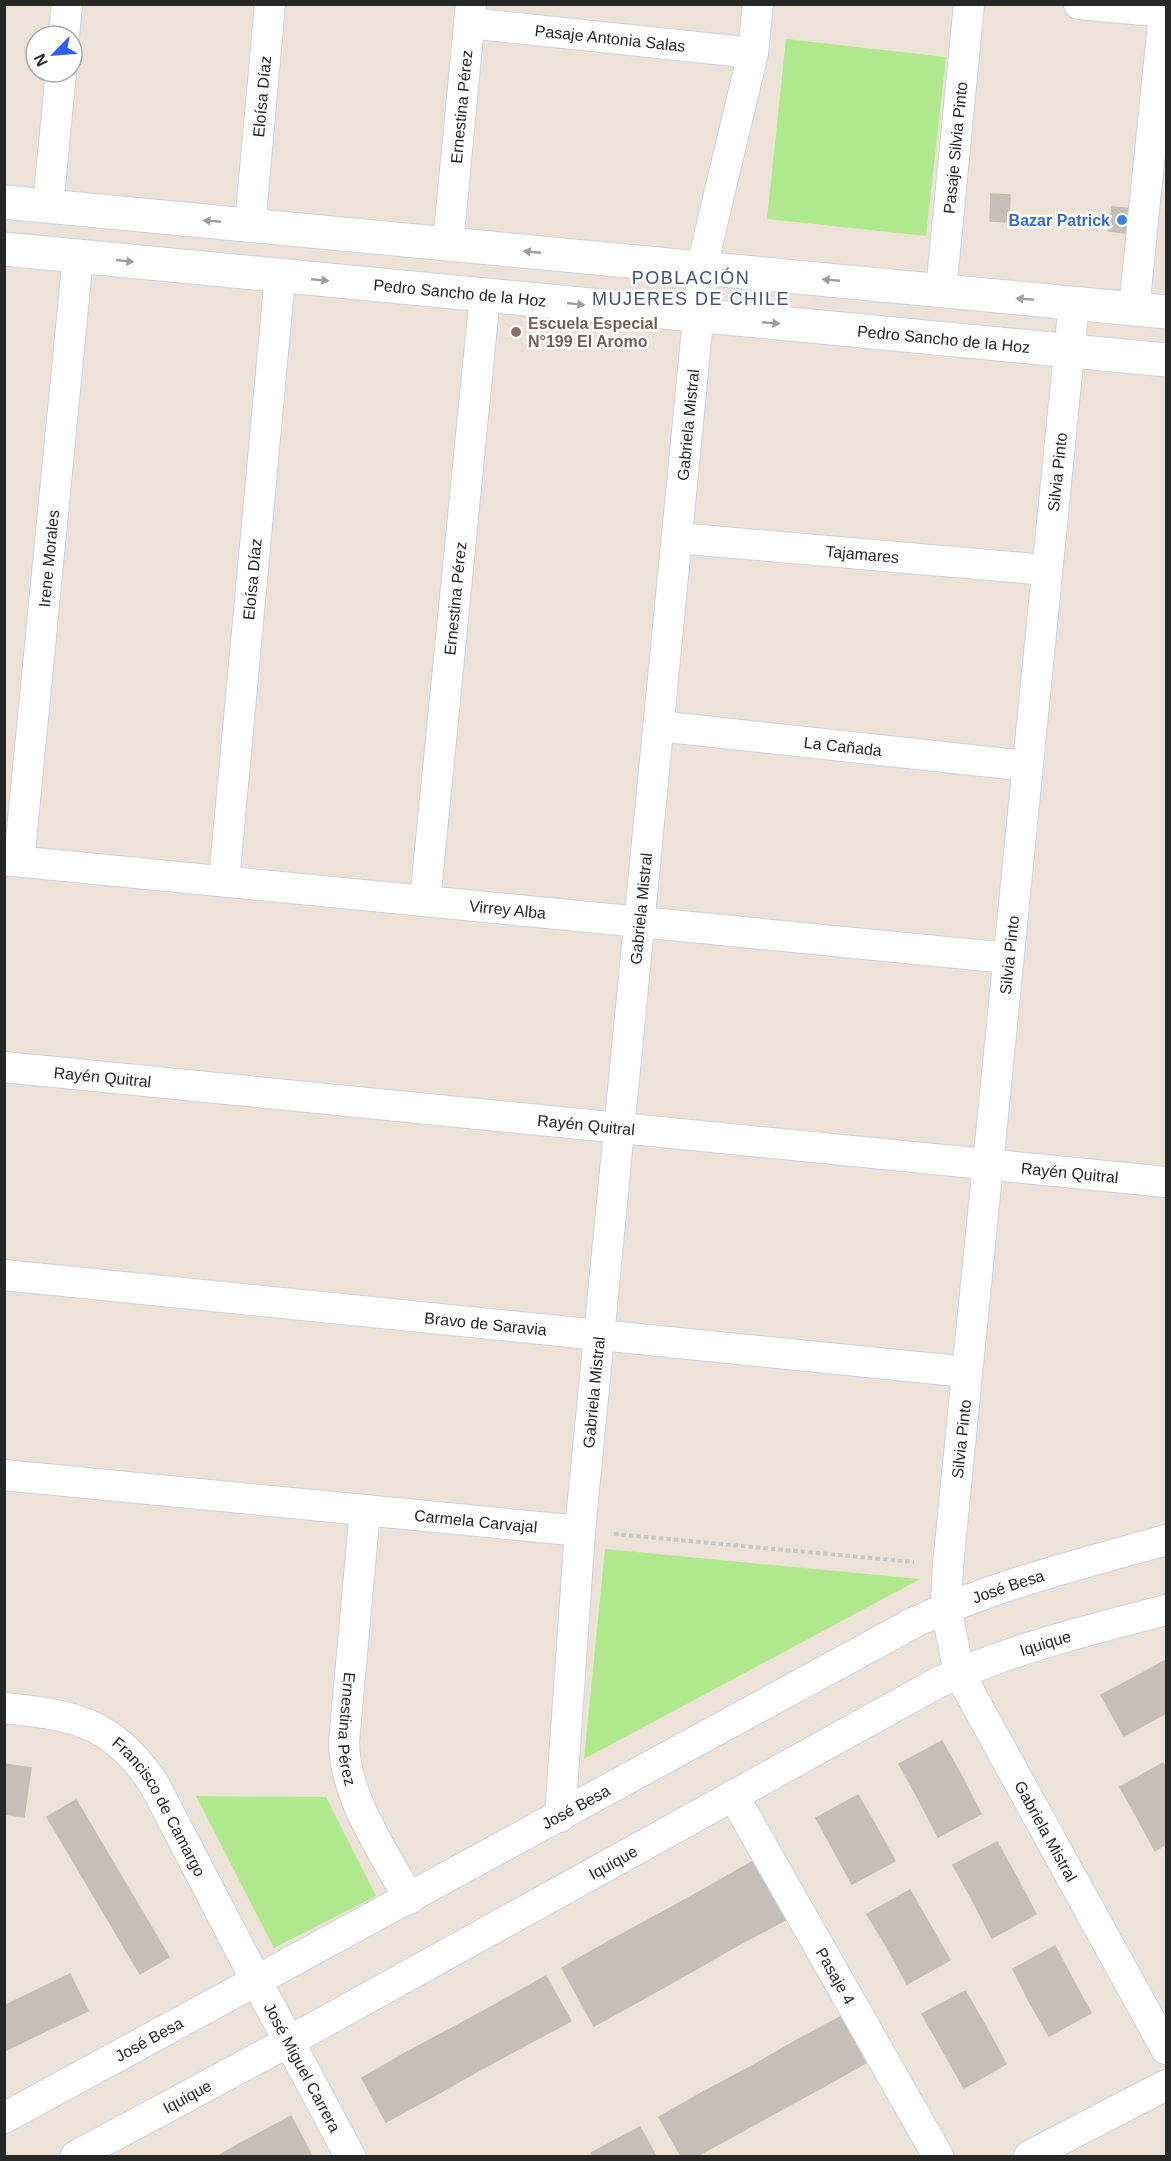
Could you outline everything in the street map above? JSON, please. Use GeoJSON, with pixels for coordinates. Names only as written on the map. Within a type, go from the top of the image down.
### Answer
{"type":"FeatureCollection","features":[{"type":"Feature","properties":{"kind":"street"},"geometry":{"type":"LineString","coordinates":[[65,24],[67,4]]}},
{"type":"Feature","properties":{"kind":"street","name":"Eloísa Díaz"},"geometry":{"type":"LineString","coordinates":[[250,225],[270,4]]}},
{"type":"Feature","properties":{"kind":"street","name":"Gabriela Mistral"},"geometry":{"type":"LineString","coordinates":[[560,1817],[580,1531],[703,268],[753,53],[758,4]]}},
{"type":"Feature","properties":{"kind":"street","name":"Pasaje Silvia Pinto"},"geometry":{"type":"LineString","coordinates":[[941,291],[969,4]]}},
{"type":"Feature","properties":{"kind":"street"},"geometry":{"type":"LineString","coordinates":[[1079,4],[1165,10],[1134,309]]}},
{"type":"Feature","properties":{"kind":"street","name":"Pasaje Antonia Salas"},"geometry":{"type":"LineString","coordinates":[[470,14],[753,53]]}},
{"type":"Feature","properties":{"kind":"street","name":"Ernestina Pérez"},"geometry":{"type":"LineString","coordinates":[[448,244],[470,14]]}},
{"type":"Feature","properties":{"kind":"street"},"geometry":{"type":"LineString","coordinates":[[48,206],[60,84]]}},
{"type":"Feature","properties":{"kind":"street"},"geometry":{"type":"LineString","coordinates":[[4,202],[1167,312]]}},
{"type":"Feature","properties":{"kind":"street","name":"Pedro Sancho de la Hoz"},"geometry":{"type":"LineString","coordinates":[[4,249],[1167,360]]}},
{"type":"Feature","properties":{"kind":"street","name":"Irene Morales"},"geometry":{"type":"LineString","coordinates":[[12,860],[78,256]]}},
{"type":"Feature","properties":{"kind":"street","name":"Eloísa Díaz"},"geometry":{"type":"LineString","coordinates":[[224,881],[280,276]]}},
{"type":"Feature","properties":{"kind":"street","name":"Ernestina Pérez"},"geometry":{"type":"LineString","coordinates":[[425,901],[485,295]]}},
{"type":"Feature","properties":{"kind":"street","name":"Silvia Pinto"},"geometry":{"type":"LineString","coordinates":[[946,1608],[948,1565],[1074,303]]}},
{"type":"Feature","properties":{"kind":"street","name":"Tajamares"},"geometry":{"type":"LineString","coordinates":[[677,538],[1047,570]]}},
{"type":"Feature","properties":{"kind":"street","name":"La Cañada"},"geometry":{"type":"LineString","coordinates":[[658,726],[1027,766]]}},
{"type":"Feature","properties":{"kind":"street","name":"Virrey Alba"},"geometry":{"type":"LineString","coordinates":[[12,860],[1008,958]]}},
{"type":"Feature","properties":{"kind":"street","name":"Rayén Quitral"},"geometry":{"type":"LineString","coordinates":[[4,1067],[1167,1182]]}},
{"type":"Feature","properties":{"kind":"street","name":"Bravo de Saravia"},"geometry":{"type":"LineString","coordinates":[[4,1275],[967,1372]]}},
{"type":"Feature","properties":{"kind":"street","name":"Carmela Carvajal"},"geometry":{"type":"LineString","coordinates":[[4,1475],[580,1531]]}},
{"type":"Feature","properties":{"kind":"street","name":"Ernestina Pérez"},"geometry":{"type":"LineString","coordinates":[[365,1510],[344,1759],[356,1798],[410,1899]]}},
{"type":"Feature","properties":{"kind":"street","name":"José Besa"},"geometry":{"type":"LineString","coordinates":[[4,2118],[256,1980],[410,1899],[885,1638],[946,1608],[1014,1583],[1167,1540]]}},
{"type":"Feature","properties":{"kind":"street","name":"Gabriela Mistral"},"geometry":{"type":"LineString","coordinates":[[946,1608],[959,1673],[1163,2033]]}},
{"type":"Feature","properties":{"kind":"street","name":"Iquique"},"geometry":{"type":"LineString","coordinates":[[76,2157],[903,1701],[959,1673],[1053,1639],[1167,1610]]}},
{"type":"Feature","properties":{"kind":"street","name":"Francisco de Camargo"},"geometry":{"type":"LineString","coordinates":[[4,1708],[47,1712],[78,1720],[111,1737],[135,1757],[154,1784],[256,1980]]}},
{"type":"Feature","properties":{"kind":"street","name":"Pasaje 4"},"geometry":{"type":"LineString","coordinates":[[733,1795],[939,2157]]}},
{"type":"Feature","properties":{"kind":"street","name":"José Miguel Carrera"},"geometry":{"type":"LineString","coordinates":[[256,1980],[350,2157]]}},
{"type":"Feature","properties":{"kind":"street"},"geometry":{"type":"LineString","coordinates":[[1029,2157],[1167,2085]]}},
{"type":"Feature","properties":{"kind":"path"},"geometry":{"type":"LineString","coordinates":[[580,1531],[948,1565]]}},
{"type":"Feature","properties":{"kind":"green space"},"geometry":{"type":"Polygon","coordinates":[[[786,39],[946,57],[926,236],[767,219],[786,39]]]}},
{"type":"Feature","properties":{"kind":"green space"},"geometry":{"type":"Polygon","coordinates":[[[605,1549],[920,1579],[584,1759],[605,1549]]]}},
{"type":"Feature","properties":{"kind":"green space"},"geometry":{"type":"Polygon","coordinates":[[[196,1796],[326,1797],[376,1896],[274,1948],[196,1796]]]}},
{"type":"Feature","properties":{"kind":"building"},"geometry":{"type":"Polygon","coordinates":[[[991,194],[1010,195],[1009,222],[990,221],[991,194]]]}},
{"type":"Feature","properties":{"kind":"building","name":"Bazar Patrick"},"geometry":{"type":"Polygon","coordinates":[[[1112,207],[1135,209],[1133,234],[1109,231],[1112,207]]]}},
{"type":"Feature","properties":{"kind":"building"},"geometry":{"type":"Polygon","coordinates":[[[1166,1660],[1166,1713],[1159,1717],[1137,1676],[1166,1660]]]}},
{"type":"Feature","properties":{"kind":"building"},"geometry":{"type":"Polygon","coordinates":[[[1137,1676],[1159,1717],[1124,1736],[1101,1695],[1137,1676]]]}},
{"type":"Feature","properties":{"kind":"building"},"geometry":{"type":"Polygon","coordinates":[[[942,1741],[962,1777],[919,1800],[899,1764],[942,1741]]]}},
{"type":"Feature","properties":{"kind":"building"},"geometry":{"type":"Polygon","coordinates":[[[1163,1763],[1166,1769],[1166,1803],[1138,1819],[1120,1787],[1163,1763]]]}},
{"type":"Feature","properties":{"kind":"building"},"geometry":{"type":"Polygon","coordinates":[[[4,1764],[31,1768],[24,1817],[4,1814],[4,1764]]]}},
{"type":"Feature","properties":{"kind":"building"},"geometry":{"type":"Polygon","coordinates":[[[962,1777],[981,1814],[938,1837],[919,1800],[962,1777]]]}},
{"type":"Feature","properties":{"kind":"building"},"geometry":{"type":"Polygon","coordinates":[[[858,1795],[877,1828],[834,1851],[816,1818],[858,1795]]]}},
{"type":"Feature","properties":{"kind":"building"},"geometry":{"type":"Polygon","coordinates":[[[76,1800],[169,1957],[140,1974],[47,1817],[76,1800]]]}},
{"type":"Feature","properties":{"kind":"building"},"geometry":{"type":"Polygon","coordinates":[[[1166,1803],[1166,1844],[1155,1851],[1138,1819],[1166,1803]]]}},
{"type":"Feature","properties":{"kind":"building"},"geometry":{"type":"Polygon","coordinates":[[[877,1828],[895,1861],[852,1884],[834,1851],[877,1828]]]}},
{"type":"Feature","properties":{"kind":"building"},"geometry":{"type":"Polygon","coordinates":[[[997,1842],[1017,1878],[973,1901],[953,1865],[997,1842]]]}},
{"type":"Feature","properties":{"kind":"building"},"geometry":{"type":"Polygon","coordinates":[[[757,1859],[789,1918],[740,1944],[708,1887],[757,1859]]]}},
{"type":"Feature","properties":{"kind":"building"},"geometry":{"type":"Polygon","coordinates":[[[1017,1878],[1036,1914],[992,1938],[973,1901],[1017,1878]]]}},
{"type":"Feature","properties":{"kind":"building"},"geometry":{"type":"Polygon","coordinates":[[[708,1887],[740,1944],[691,1972],[659,1914],[708,1887]]]}},
{"type":"Feature","properties":{"kind":"building"},"geometry":{"type":"Polygon","coordinates":[[[910,1890],[930,1925],[888,1949],[867,1914],[910,1890]]]}},
{"type":"Feature","properties":{"kind":"building"},"geometry":{"type":"Polygon","coordinates":[[[659,1914],[691,1972],[643,1999],[611,1940],[659,1914]]]}},
{"type":"Feature","properties":{"kind":"building"},"geometry":{"type":"Polygon","coordinates":[[[930,1925],[950,1960],[907,1984],[888,1949],[930,1925]]]}},
{"type":"Feature","properties":{"kind":"building"},"geometry":{"type":"Polygon","coordinates":[[[611,1940],[643,1999],[594,2026],[562,1968],[611,1940]]]}},
{"type":"Feature","properties":{"kind":"building"},"geometry":{"type":"Polygon","coordinates":[[[1055,1946],[1073,1980],[1030,2003],[1013,1969],[1055,1946]]]}},
{"type":"Feature","properties":{"kind":"building"},"geometry":{"type":"Polygon","coordinates":[[[70,1974],[88,2011],[4,2051],[4,2006],[70,1974]]]}},
{"type":"Feature","properties":{"kind":"building"},"geometry":{"type":"Polygon","coordinates":[[[546,1976],[571,2021],[524,2046],[500,2002],[546,1976]]]}},
{"type":"Feature","properties":{"kind":"building"},"geometry":{"type":"Polygon","coordinates":[[[1073,1980],[1091,2013],[1049,2036],[1030,2003],[1073,1980]]]}},
{"type":"Feature","properties":{"kind":"building"},"geometry":{"type":"Polygon","coordinates":[[[965,1991],[986,2027],[943,2051],[922,2014],[965,1991]]]}},
{"type":"Feature","properties":{"kind":"building"},"geometry":{"type":"Polygon","coordinates":[[[500,2002],[524,2046],[478,2071],[454,2027],[500,2002]]]}},
{"type":"Feature","properties":{"kind":"building"},"geometry":{"type":"Polygon","coordinates":[[[844,2015],[869,2061],[823,2087],[797,2040],[844,2015]]]}},
{"type":"Feature","properties":{"kind":"building"},"geometry":{"type":"Polygon","coordinates":[[[454,2027],[478,2071],[432,2097],[407,2052],[454,2027]]]}},
{"type":"Feature","properties":{"kind":"building"},"geometry":{"type":"Polygon","coordinates":[[[986,2027],[1006,2064],[964,2088],[943,2051],[986,2027]]]}},
{"type":"Feature","properties":{"kind":"building"},"geometry":{"type":"Polygon","coordinates":[[[797,2040],[823,2087],[777,2112],[752,2066],[797,2040]]]}},
{"type":"Feature","properties":{"kind":"building"},"geometry":{"type":"Polygon","coordinates":[[[407,2052],[432,2097],[386,2122],[362,2078],[407,2052]]]}},
{"type":"Feature","properties":{"kind":"building"},"geometry":{"type":"Polygon","coordinates":[[[752,2066],[777,2112],[730,2138],[705,2091],[752,2066]]]}},
{"type":"Feature","properties":{"kind":"building"},"geometry":{"type":"Polygon","coordinates":[[[705,2091],[730,2138],[697,2156],[681,2156],[659,2117],[705,2091]]]}},
{"type":"Feature","properties":{"kind":"building"},"geometry":{"type":"Polygon","coordinates":[[[291,2116],[312,2156],[248,2156],[241,2143],[291,2116]]]}},
{"type":"Feature","properties":{"kind":"building"},"geometry":{"type":"Polygon","coordinates":[[[640,2127],[656,2156],[593,2156],[591,2153],[640,2127]]]}},
{"type":"Feature","properties":{"kind":"building"},"geometry":{"type":"Polygon","coordinates":[[[241,2143],[248,2156],[218,2156],[241,2143]]]}},
{"type":"Feature","properties":{"kind":"place","name":"Bazar Patrick"},"geometry":{"type":"Point","coordinates":[1122,220]}},
{"type":"Feature","properties":{"kind":"place","name":"Escuela Especial N°199 El Aromo"},"geometry":{"type":"Point","coordinates":[516,332]}},
{"type":"Feature","properties":{"kind":"district","name":"POBLACIÓN MUJERES DE CHILE"},"geometry":{"type":"Point","coordinates":[691,288]}}]}
